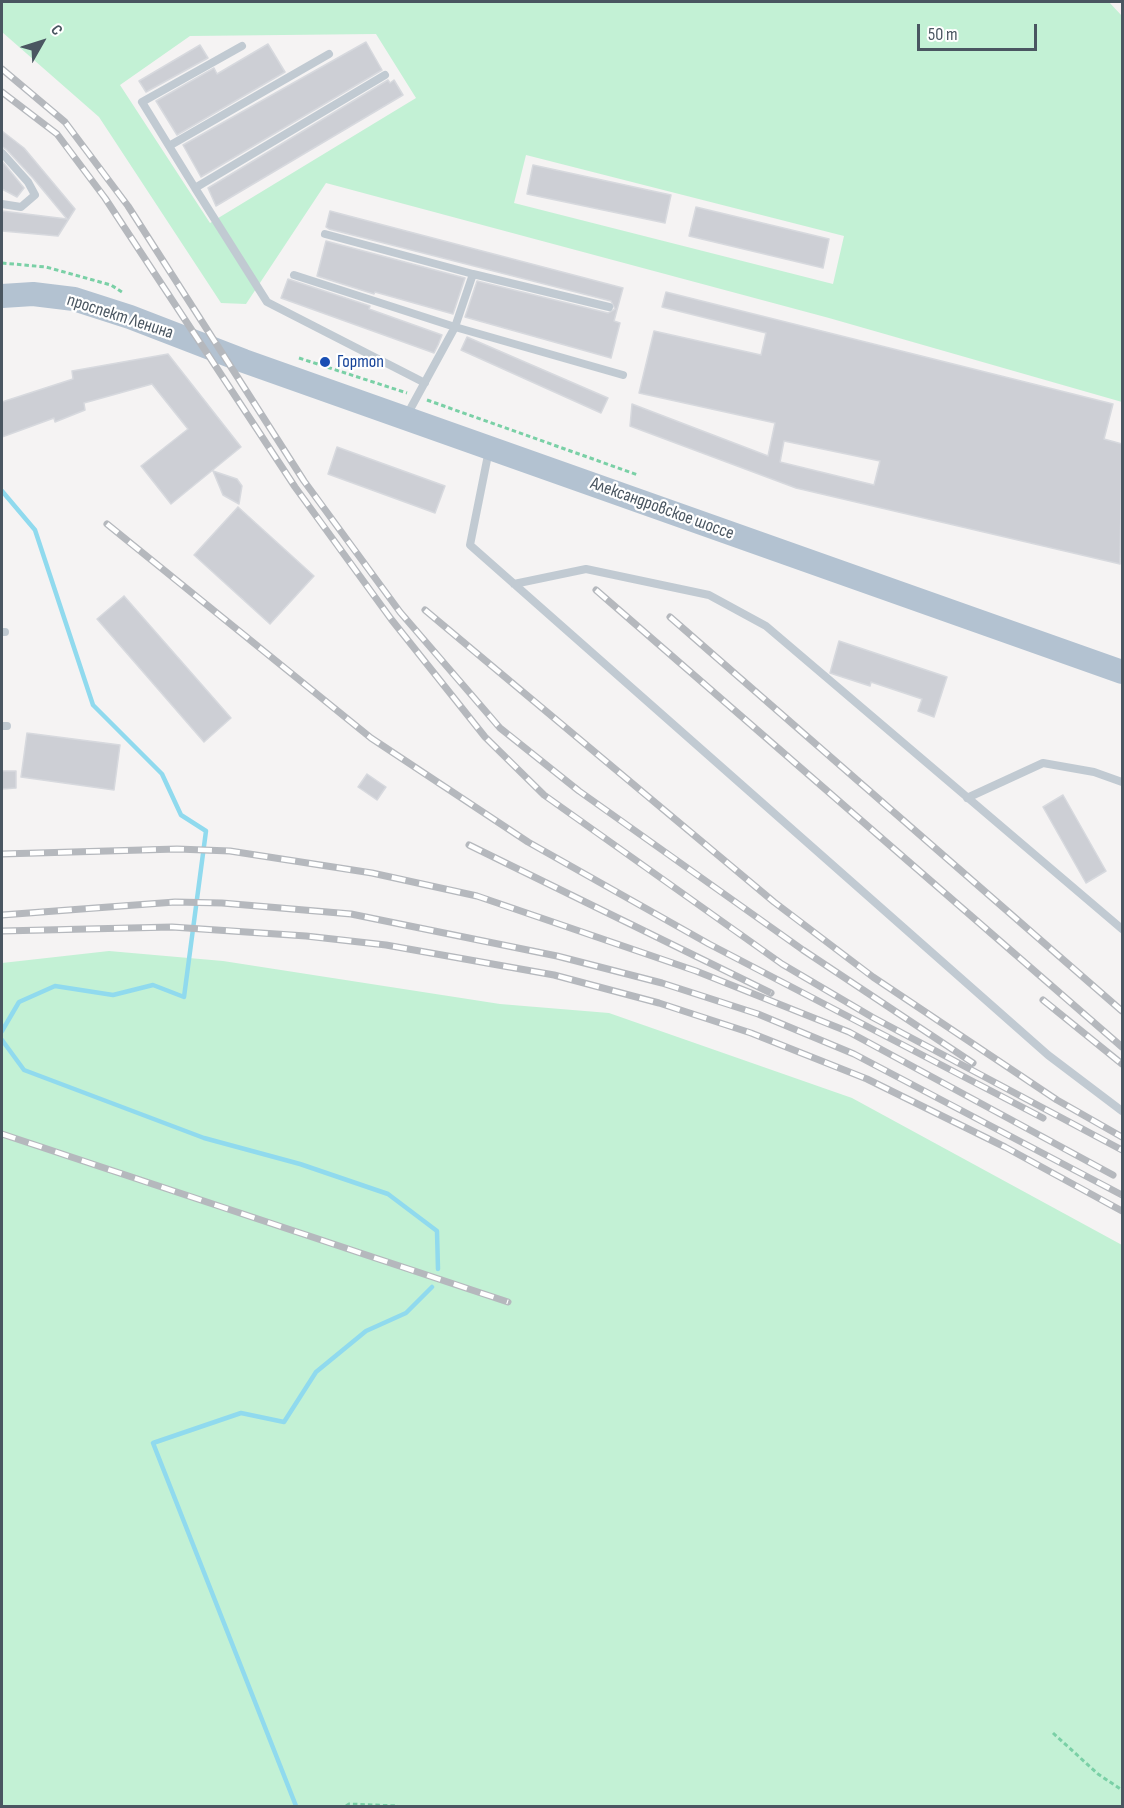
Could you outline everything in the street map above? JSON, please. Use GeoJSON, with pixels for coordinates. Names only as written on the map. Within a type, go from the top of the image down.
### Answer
{"type":"FeatureCollection","features":[{"type":"Feature","properties":{"kind":"main road","name":"проспект Ленина"},"geometry":{"type":"LineString","coordinates":[[2,296],[33,294],[74,299],[130,317],[201,345]]}},
{"type":"Feature","properties":{"kind":"main road","name":"Александровское шоссе"},"geometry":{"type":"LineString","coordinates":[[201,345],[1122,672]]}},
{"type":"Feature","properties":{"kind":"lane"},"geometry":{"type":"LineString","coordinates":[[242,46],[142,102],[267,302],[425,382]]}},
{"type":"Feature","properties":{"kind":"lane"},"geometry":{"type":"LineString","coordinates":[[169,146],[329,54]]}},
{"type":"Feature","properties":{"kind":"lane"},"geometry":{"type":"LineString","coordinates":[[195,188],[385,75]]}},
{"type":"Feature","properties":{"kind":"lane"},"geometry":{"type":"LineString","coordinates":[[2,153],[28,182],[35,195],[21,207],[2,204]]}},
{"type":"Feature","properties":{"kind":"lane"},"geometry":{"type":"LineString","coordinates":[[325,234],[609,307]]}},
{"type":"Feature","properties":{"kind":"lane"},"geometry":{"type":"LineString","coordinates":[[405,418],[456,327],[473,273]]}},
{"type":"Feature","properties":{"kind":"lane"},"geometry":{"type":"LineString","coordinates":[[294,275],[456,327],[623,375]]}},
{"type":"Feature","properties":{"kind":"lane"},"geometry":{"type":"LineString","coordinates":[[489,448],[470,545],[1047,1055],[1122,1111]]}},
{"type":"Feature","properties":{"kind":"lane"},"geometry":{"type":"LineString","coordinates":[[514,584],[586,569],[709,595],[766,626],[1122,929]]}},
{"type":"Feature","properties":{"kind":"lane"},"geometry":{"type":"LineString","coordinates":[[967,798],[1043,763],[1094,772],[1122,782]]}},
{"type":"Feature","properties":{"kind":"path"},"geometry":{"type":"LineString","coordinates":[[417,397],[638,475]]}},
{"type":"Feature","properties":{"kind":"path"},"geometry":{"type":"LineString","coordinates":[[1053,1733],[1098,1774],[1122,1790]]}},
{"type":"Feature","properties":{"kind":"path"},"geometry":{"type":"LineString","coordinates":[[346,1806],[398,1806]]}},
{"type":"Feature","properties":{"kind":"green space"},"geometry":{"type":"Polygon","coordinates":[[[2,2],[1109,2],[1122,16],[1122,402],[829,318],[326,183],[246,304],[221,303],[99,117],[2,32],[2,2]],[[376,34],[190,36],[120,85],[210,223],[416,98],[376,34]],[[526,155],[514,203],[833,284],[844,236],[526,155]]]}},
{"type":"Feature","properties":{"kind":"green space"},"geometry":{"type":"Polygon","coordinates":[[[109,951],[223,961],[500,1004],[609,1013],[852,1098],[1122,1245],[1122,1806],[2,1806],[2,963],[109,951]]]}},
{"type":"Feature","properties":{"kind":"building"},"geometry":{"type":"Polygon","coordinates":[[[366,42],[382,70],[201,177],[183,145],[366,42]]]}},
{"type":"Feature","properties":{"kind":"building"},"geometry":{"type":"Polygon","coordinates":[[[268,44],[285,72],[177,135],[156,101],[214,68],[217,74],[268,44]]]}},
{"type":"Feature","properties":{"kind":"building"},"geometry":{"type":"Polygon","coordinates":[[[200,45],[208,58],[146,92],[139,81],[200,45]]]}},
{"type":"Feature","properties":{"kind":"building"},"geometry":{"type":"Polygon","coordinates":[[[388,80],[390,83],[394,80],[403,95],[216,206],[208,188],[388,80]]]}},
{"type":"Feature","properties":{"kind":"building"},"geometry":{"type":"Polygon","coordinates":[[[2,131],[24,148],[75,209],[58,236],[2,231],[2,211],[67,219],[33,178],[2,147],[2,131]]]}},
{"type":"Feature","properties":{"kind":"building"},"geometry":{"type":"Polygon","coordinates":[[[2,161],[24,188],[17,197],[2,189],[2,161]]]}},
{"type":"Feature","properties":{"kind":"building"},"geometry":{"type":"Polygon","coordinates":[[[533,165],[671,195],[665,223],[527,194],[533,165]]]}},
{"type":"Feature","properties":{"kind":"building"},"geometry":{"type":"Polygon","coordinates":[[[696,207],[829,239],[823,268],[689,236],[696,207]]]}},
{"type":"Feature","properties":{"kind":"building"},"geometry":{"type":"Polygon","coordinates":[[[330,211],[623,288],[614,321],[620,323],[611,358],[465,317],[477,281],[608,313],[615,309],[611,301],[329,229],[326,227],[330,211]]]}},
{"type":"Feature","properties":{"kind":"building"},"geometry":{"type":"Polygon","coordinates":[[[326,241],[465,278],[453,314],[375,292],[374,294],[317,276],[326,241]]]}},
{"type":"Feature","properties":{"kind":"building"},"geometry":{"type":"Polygon","coordinates":[[[288,279],[370,306],[369,309],[442,335],[438,345],[434,353],[281,298],[288,279]]]}},
{"type":"Feature","properties":{"kind":"building"},"geometry":{"type":"Polygon","coordinates":[[[666,292],[1113,404],[1104,439],[1122,444],[1120,564],[796,488],[630,426],[632,404],[768,456],[775,423],[639,393],[654,331],[761,355],[766,333],[662,307],[666,292]],[[784,441],[780,462],[874,485],[880,461],[784,441]]]}},
{"type":"Feature","properties":{"kind":"building"},"geometry":{"type":"Polygon","coordinates":[[[467,337],[608,398],[601,413],[461,350],[467,337]]]}},
{"type":"Feature","properties":{"kind":"building"},"geometry":{"type":"Polygon","coordinates":[[[168,354],[241,447],[171,504],[141,466],[188,429],[152,384],[84,403],[85,410],[55,422],[54,418],[2,437],[2,402],[73,379],[72,371],[168,354]]]}},
{"type":"Feature","properties":{"kind":"building"},"geometry":{"type":"Polygon","coordinates":[[[337,447],[445,486],[435,513],[328,474],[337,447]]]}},
{"type":"Feature","properties":{"kind":"building"},"geometry":{"type":"Polygon","coordinates":[[[213,471],[237,479],[242,486],[239,504],[223,495],[213,471]]]}},
{"type":"Feature","properties":{"kind":"building"},"geometry":{"type":"Polygon","coordinates":[[[238,507],[314,576],[270,624],[194,555],[238,507]]]}},
{"type":"Feature","properties":{"kind":"building"},"geometry":{"type":"Polygon","coordinates":[[[124,596],[231,718],[204,742],[97,619],[124,596]]]}},
{"type":"Feature","properties":{"kind":"building"},"geometry":{"type":"Polygon","coordinates":[[[839,641],[947,677],[934,717],[918,711],[922,699],[871,682],[870,686],[830,673],[839,641]]]}},
{"type":"Feature","properties":{"kind":"building"},"geometry":{"type":"Polygon","coordinates":[[[27,733],[120,745],[114,790],[21,777],[27,733]]]}},
{"type":"Feature","properties":{"kind":"building"},"geometry":{"type":"Polygon","coordinates":[[[2,771],[16,771],[16,788],[2,789],[2,771]]]}},
{"type":"Feature","properties":{"kind":"building"},"geometry":{"type":"Polygon","coordinates":[[[367,774],[386,787],[377,800],[358,787],[367,774]]]}},
{"type":"Feature","properties":{"kind":"building"},"geometry":{"type":"Polygon","coordinates":[[[1063,795],[1106,871],[1086,883],[1043,807],[1063,795]]]}},
{"type":"Feature","properties":{"kind":"waterway"},"geometry":{"type":"LineString","coordinates":[[2,491],[35,530],[93,705],[162,774],[181,815],[206,831],[184,997],[153,985],[113,995],[55,986],[19,1002],[2,1031]]}},
{"type":"Feature","properties":{"kind":"waterway"},"geometry":{"type":"LineString","coordinates":[[2,1040],[24,1070],[204,1138],[300,1164],[388,1194],[437,1231],[438,1269]]}},
{"type":"Feature","properties":{"kind":"waterway"},"geometry":{"type":"LineString","coordinates":[[296,1806],[153,1443],[241,1413],[284,1422],[316,1372],[366,1331],[406,1313],[432,1287]]}},
{"type":"Feature","properties":{"kind":"railway"},"geometry":{"type":"LineString","coordinates":[[2,69],[65,122],[128,206],[304,481],[400,612],[500,728],[579,791],[803,950],[973,1063]]}},
{"type":"Feature","properties":{"kind":"railway"},"geometry":{"type":"LineString","coordinates":[[2,92],[57,134],[105,198],[295,487],[391,619],[485,737],[544,795],[782,964],[872,1017],[1122,1150]]}},
{"type":"Feature","properties":{"kind":"railway"},"geometry":{"type":"LineString","coordinates":[[107,524],[371,738],[528,842],[709,944],[1043,1118]]}},
{"type":"Feature","properties":{"kind":"railway"},"geometry":{"type":"LineString","coordinates":[[596,590],[1122,1047]]}},
{"type":"Feature","properties":{"kind":"railway"},"geometry":{"type":"LineString","coordinates":[[425,610],[774,902],[873,977],[1057,1100],[1122,1137]]}},
{"type":"Feature","properties":{"kind":"railway"},"geometry":{"type":"LineString","coordinates":[[670,617],[1122,1011]]}},
{"type":"Feature","properties":{"kind":"railway"},"geometry":{"type":"LineString","coordinates":[[469,845],[771,993]]}},
{"type":"Feature","properties":{"kind":"railway"},"geometry":{"type":"LineString","coordinates":[[2,854],[177,849],[230,851],[372,873],[477,896],[696,971],[849,1032],[1113,1175]]}},
{"type":"Feature","properties":{"kind":"railway"},"geometry":{"type":"LineString","coordinates":[[2,915],[175,902],[222,903],[351,914],[557,956],[662,983],[758,1014],[854,1054],[1122,1195]]}},
{"type":"Feature","properties":{"kind":"railway"},"geometry":{"type":"LineString","coordinates":[[2,931],[172,927],[306,936],[386,945],[554,975],[659,1003],[751,1033],[867,1079],[1005,1147],[1122,1211]]}},
{"type":"Feature","properties":{"kind":"railway"},"geometry":{"type":"LineString","coordinates":[[1043,1000],[1122,1064]]}},
{"type":"Feature","properties":{"kind":"railway"},"geometry":{"type":"LineString","coordinates":[[2,1134],[508,1302]]}},
{"type":"Feature","properties":{"kind":"place","name":"Гортоп"},"geometry":{"type":"Point","coordinates":[325,362]}}]}
